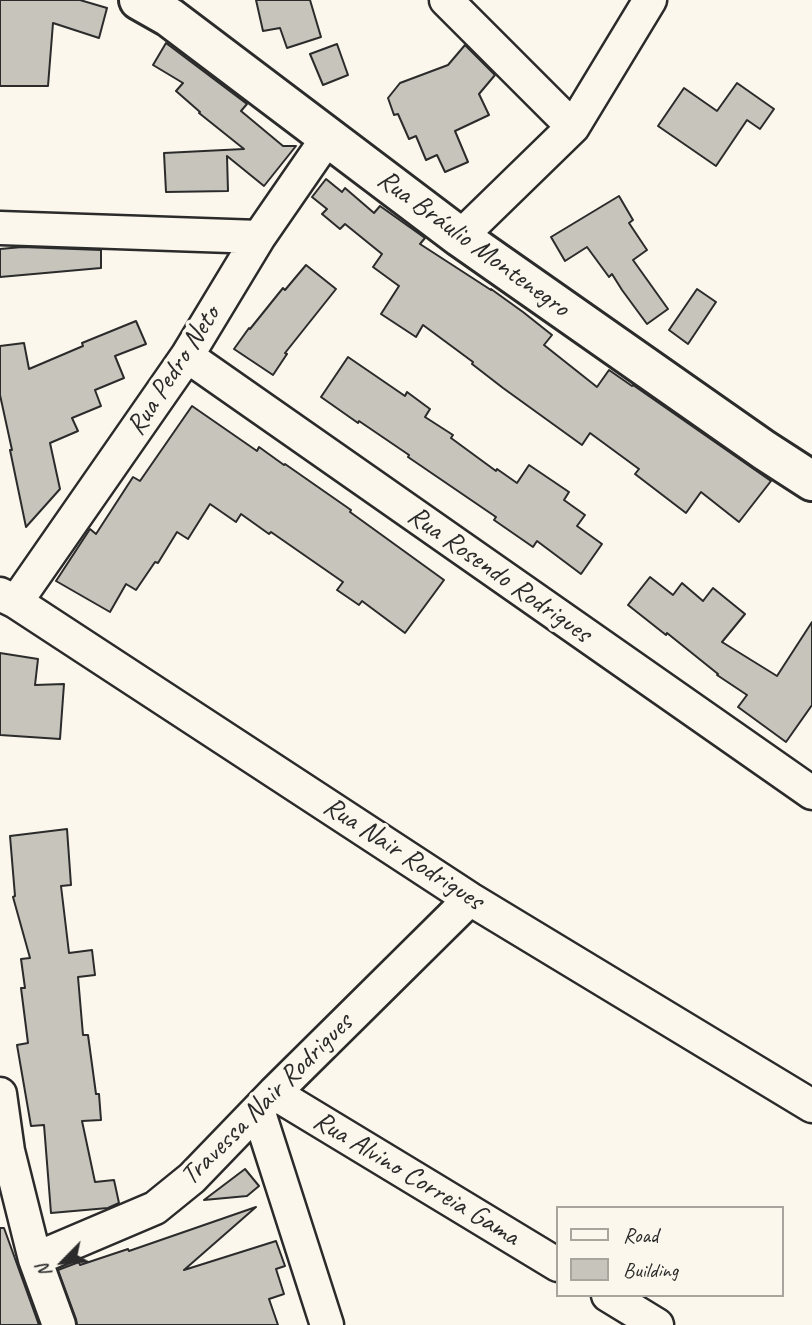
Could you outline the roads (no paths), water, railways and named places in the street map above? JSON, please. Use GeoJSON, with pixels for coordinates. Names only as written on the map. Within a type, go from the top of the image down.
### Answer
{"type":"FeatureCollection","features":[{"type":"Feature","properties":{"kind":"street","name":"Rua Bráulio Montenegro"},"geometry":{"type":"LineString","coordinates":[[139,0],[169,17],[460,237],[812,481]]}},
{"type":"Feature","properties":{"kind":"street"},"geometry":{"type":"LineString","coordinates":[[446,0],[573,127]]}},
{"type":"Feature","properties":{"kind":"street"},"geometry":{"type":"LineString","coordinates":[[460,237],[573,127],[650,0]]}},
{"type":"Feature","properties":{"kind":"street","name":"Rua Pedro Neto"},"geometry":{"type":"LineString","coordinates":[[8,598],[187,356],[259,237],[328,137]]}},
{"type":"Feature","properties":{"kind":"street"},"geometry":{"type":"LineString","coordinates":[[0,228],[259,237]]}},
{"type":"Feature","properties":{"kind":"street","name":"Rua Rosendo Rodrigues"},"geometry":{"type":"LineString","coordinates":[[187,356],[809,783]]}},
{"type":"Feature","properties":{"kind":"street","name":"Rua Nair Rodrigues"},"geometry":{"type":"LineString","coordinates":[[8,598],[470,899],[812,1106]]}},
{"type":"Feature","properties":{"kind":"street","name":"Travessa Nair Rodrigues"},"geometry":{"type":"LineString","coordinates":[[36,1259],[155,1208],[192,1178],[470,899]]}},
{"type":"Feature","properties":{"kind":"street"},"geometry":{"type":"LineString","coordinates":[[0,1094],[4,1151],[58,1325]]}},
{"type":"Feature","properties":{"kind":"street"},"geometry":{"type":"LineString","coordinates":[[266,1102],[327,1325]]}},
{"type":"Feature","properties":{"kind":"street","name":"Rua Alvino Correia Gama"},"geometry":{"type":"LineString","coordinates":[[266,1102],[556,1264]]}},
{"type":"Feature","properties":{"kind":"street"},"geometry":{"type":"LineString","coordinates":[[611,1297],[657,1325]]}}]}
